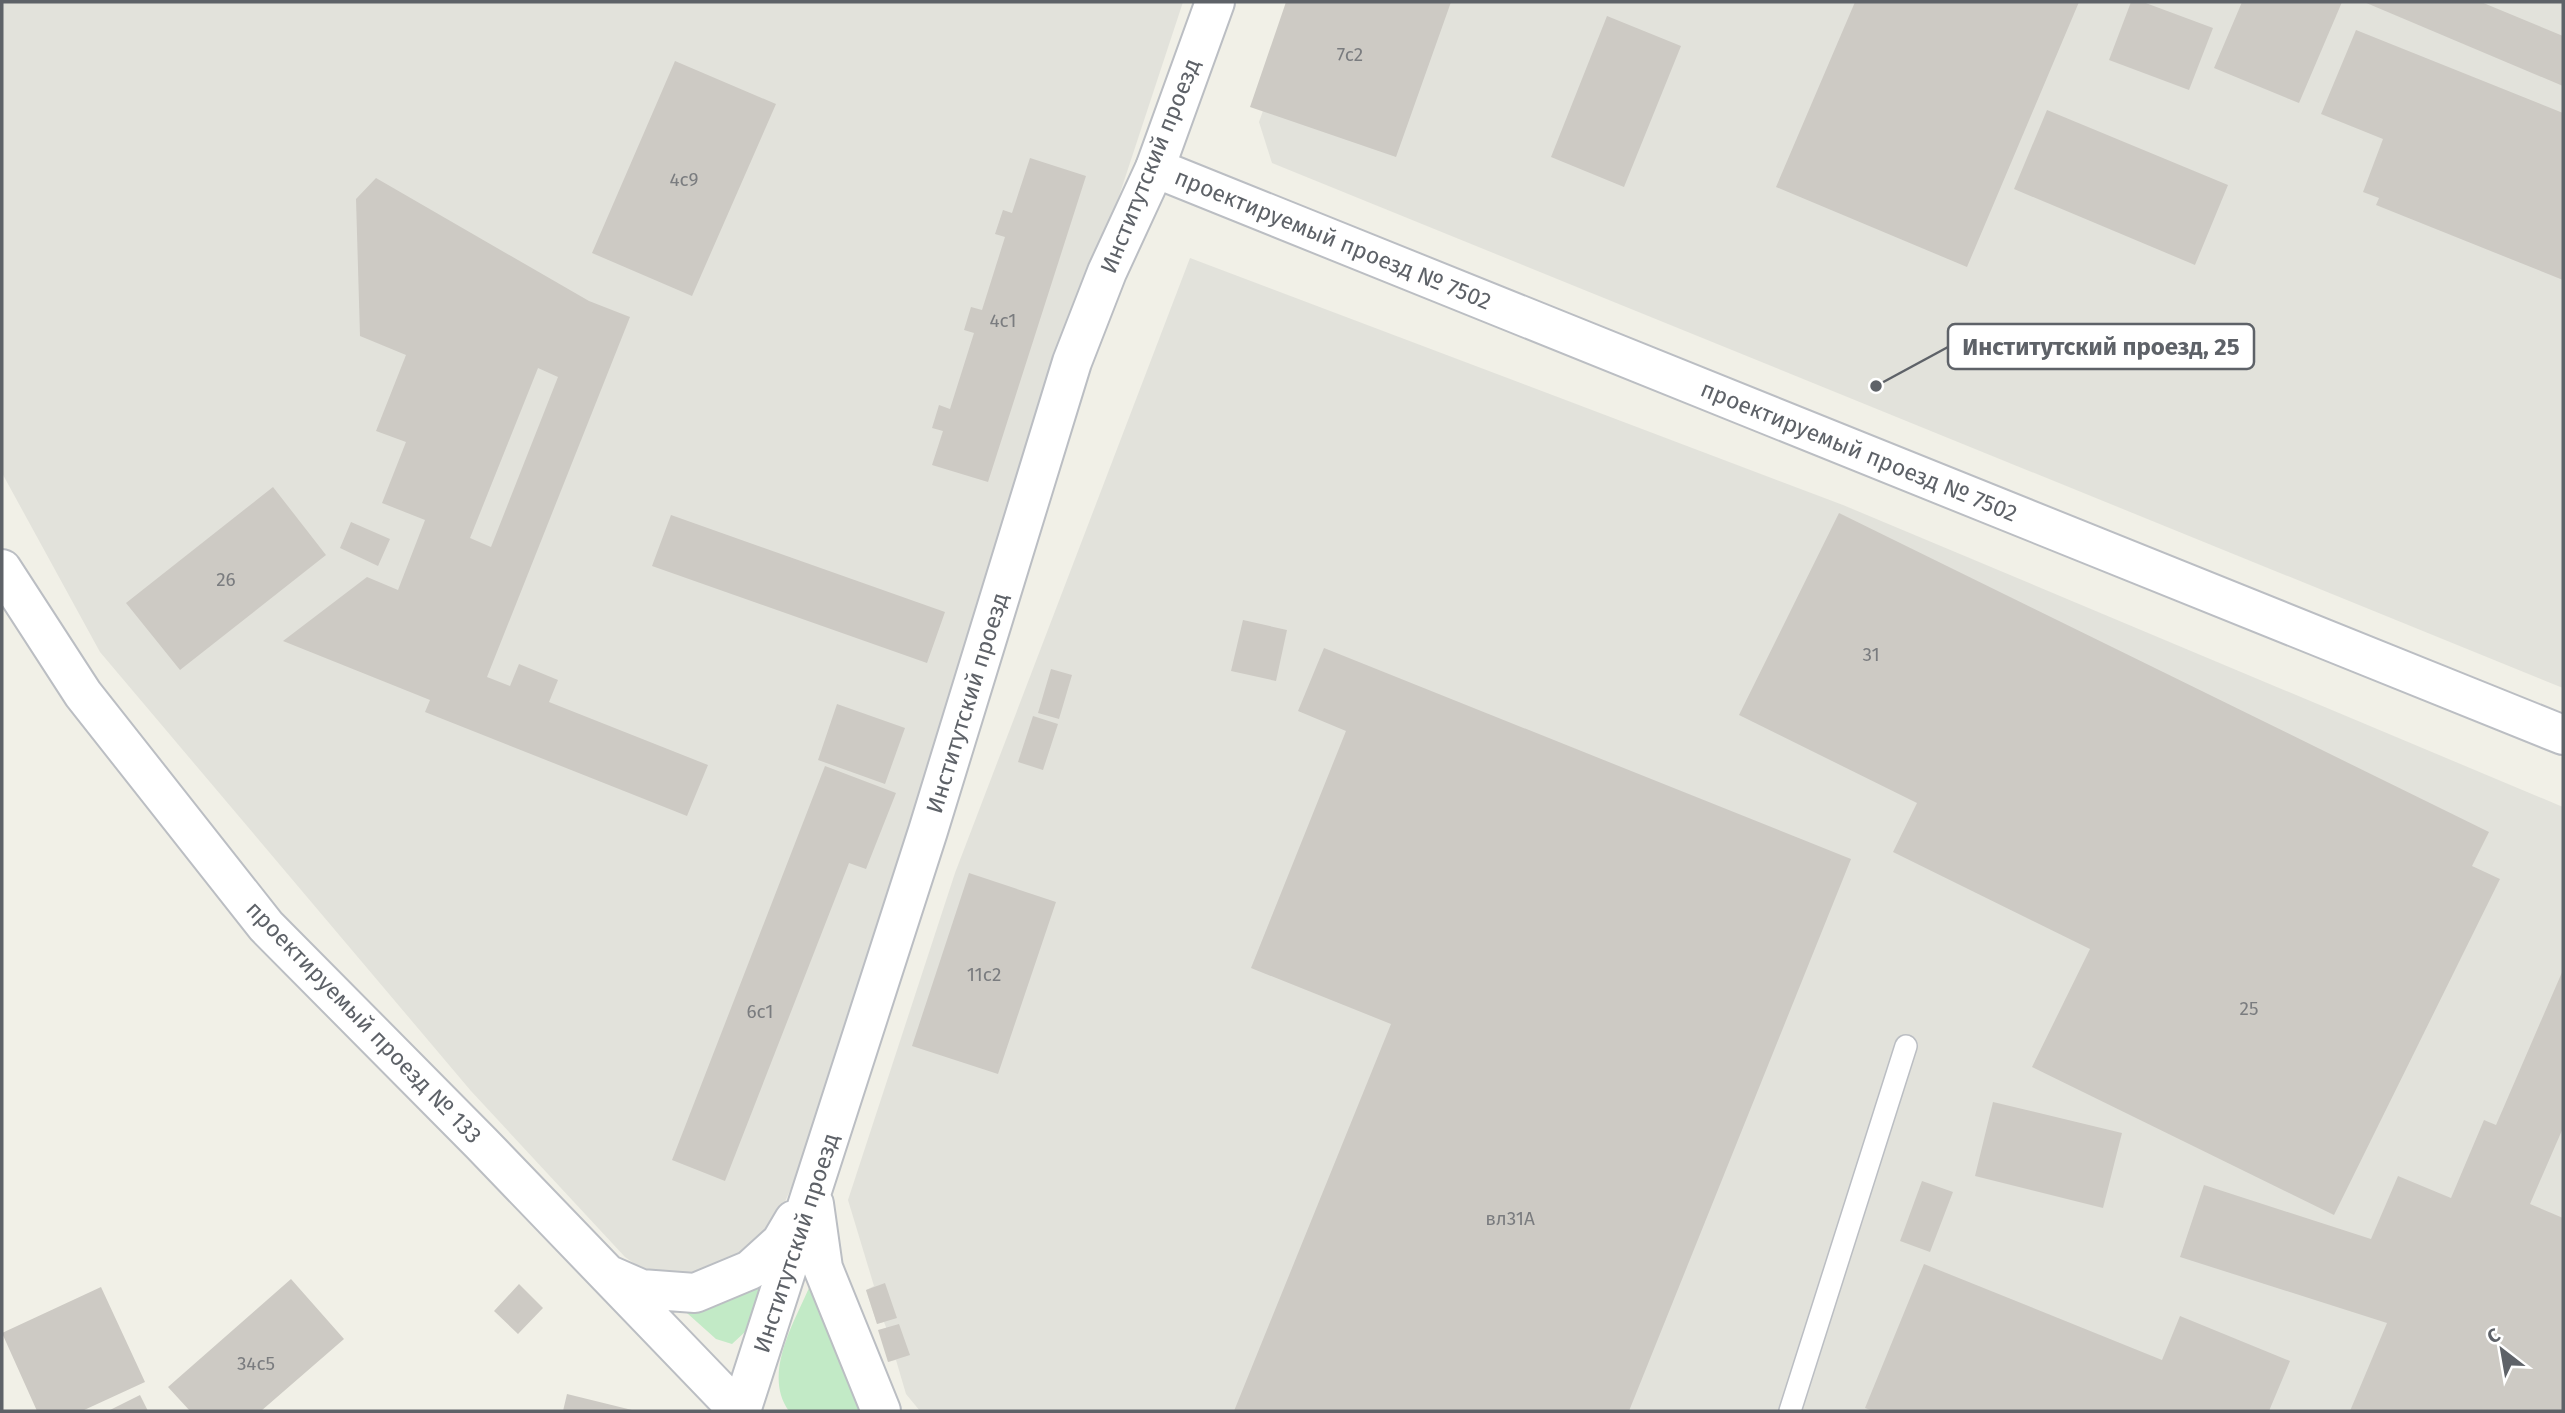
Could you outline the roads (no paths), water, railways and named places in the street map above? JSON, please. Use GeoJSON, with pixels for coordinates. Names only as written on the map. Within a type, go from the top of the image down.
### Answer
{"type":"FeatureCollection","features":[{"type":"Feature","properties":{"kind":"street","name":"Институтский проезд"},"geometry":{"type":"LineString","coordinates":[[740,1411],[815,1185],[1072,362],[1107,272],[1155,168],[1214,2]]}},
{"type":"Feature","properties":{"kind":"street","name":"проектируемый проезд № 7502"},"geometry":{"type":"LineString","coordinates":[[1155,168],[2563,735]]}},
{"type":"Feature","properties":{"kind":"street","name":"проектируемый проезд № 133"},"geometry":{"type":"LineString","coordinates":[[2,569],[83,694],[266,926],[740,1411]]}},
{"type":"Feature","properties":{"kind":"street"},"geometry":{"type":"LineString","coordinates":[[608,1275],[641,1289],[695,1293],[750,1270],[782,1242],[815,1185]]}},
{"type":"Feature","properties":{"kind":"street"},"geometry":{"type":"LineString","coordinates":[[815,1185],[814,1212],[823,1268],[881,1411]]}},
{"type":"Feature","properties":{"kind":"lane"},"geometry":{"type":"LineString","coordinates":[[1790,1411],[1906,1046]]}},
{"type":"Feature","properties":{"kind":"place","name":"Институтский проезд, 25"},"geometry":{"type":"Point","coordinates":[1876,386]}}]}
